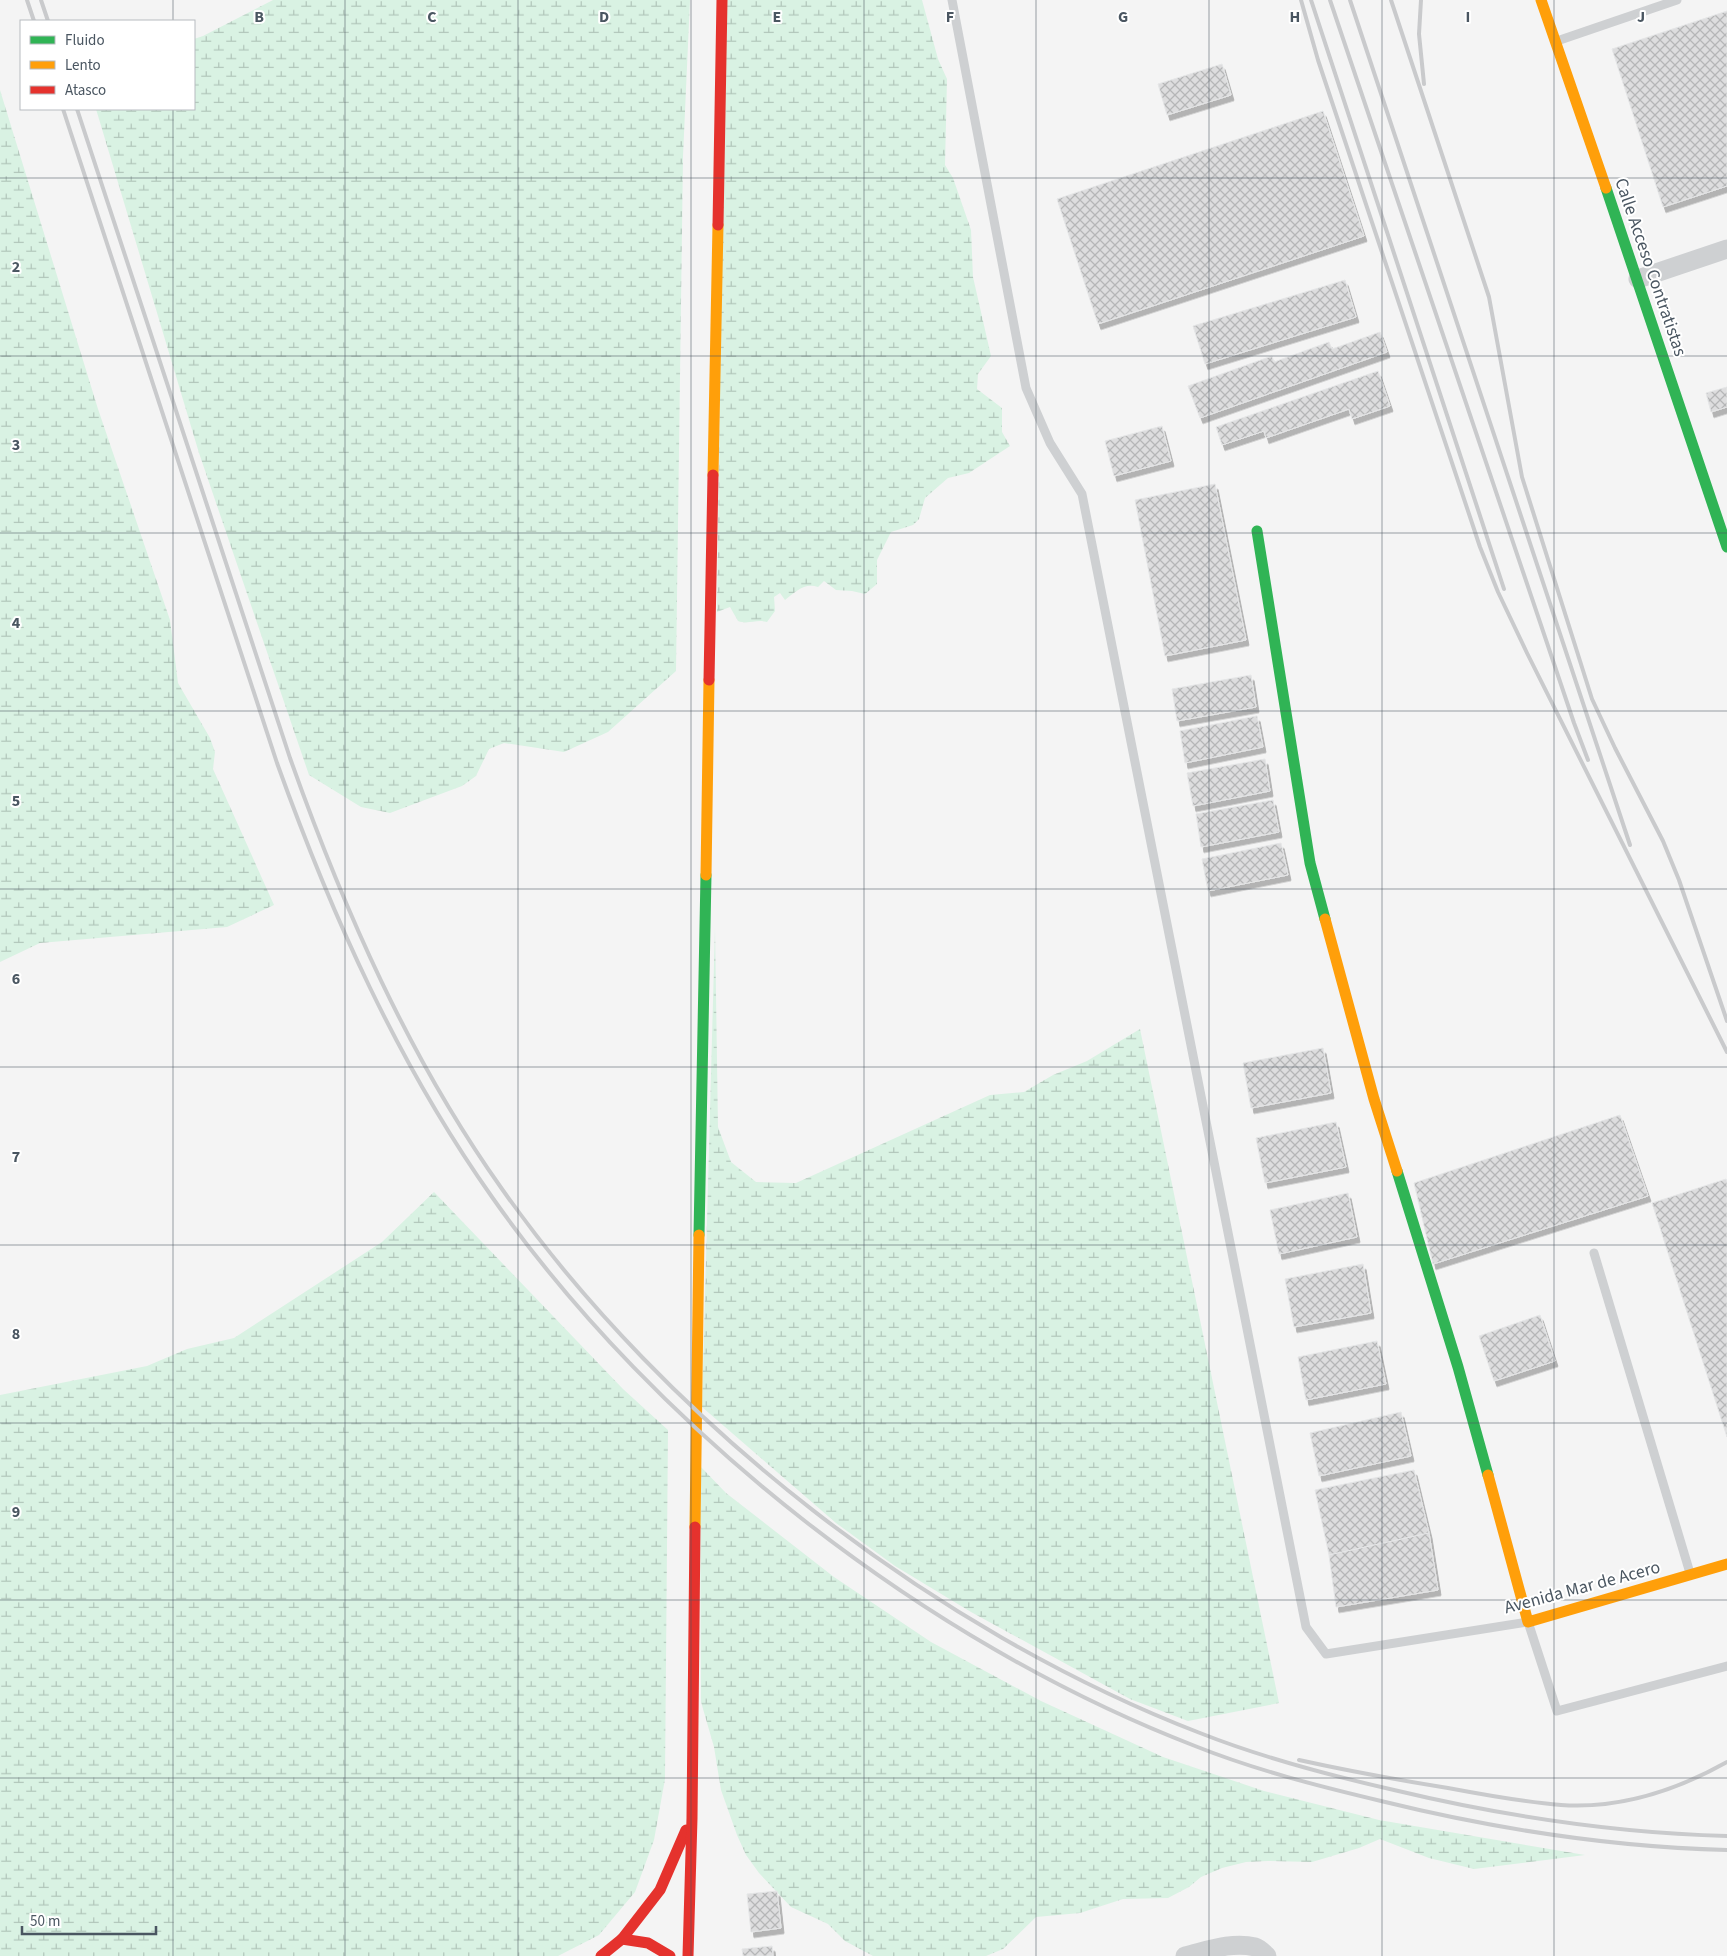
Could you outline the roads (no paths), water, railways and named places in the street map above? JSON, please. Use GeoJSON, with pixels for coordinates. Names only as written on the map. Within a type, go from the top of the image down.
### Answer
{"type":"FeatureCollection","features":[{"type":"Feature","properties":{"kind":"main road"},"geometry":{"type":"LineString","coordinates":[[688,1956],[692,1818],[696,1389],[722,0]]}},
{"type":"Feature","properties":{"kind":"main road","name":"Calle Acceso Contratistas"},"geometry":{"type":"LineString","coordinates":[[1541,0],[1638,279],[1727,546]]}},
{"type":"Feature","properties":{"kind":"main road"},"geometry":{"type":"LineString","coordinates":[[1257,532],[1310,863],[1374,1099],[1458,1367],[1528,1622]]}},
{"type":"Feature","properties":{"kind":"main road","name":"Avenida Mar de Acero"},"geometry":{"type":"LineString","coordinates":[[1528,1622],[1727,1564]]}},
{"type":"Feature","properties":{"kind":"main road"},"geometry":{"type":"LineString","coordinates":[[601,1956],[622,1940],[660,1890],[692,1818]]}},
{"type":"Feature","properties":{"kind":"main road"},"geometry":{"type":"LineString","coordinates":[[622,1940],[647,1941],[658,1946],[670,1956]]}},
{"type":"Feature","properties":{"kind":"street"},"geometry":{"type":"LineString","coordinates":[[1638,279],[1727,249]]}},
{"type":"Feature","properties":{"kind":"street"},"geometry":{"type":"LineString","coordinates":[[1185,1956],[1216,1948],[1240,1945],[1257,1947],[1267,1956]]}},
{"type":"Feature","properties":{"kind":"lane","name":"Avenida Mar de Acero"},"geometry":{"type":"LineString","coordinates":[[952,0],[1026,388],[1050,443],[1082,494],[1306,1627],[1326,1654],[1528,1622]]}},
{"type":"Feature","properties":{"kind":"lane"},"geometry":{"type":"LineString","coordinates":[[1555,42],[1677,0]]}},
{"type":"Feature","properties":{"kind":"lane"},"geometry":{"type":"LineString","coordinates":[[1594,1254],[1690,1575]]}},
{"type":"Feature","properties":{"kind":"lane"},"geometry":{"type":"LineString","coordinates":[[1528,1622],[1557,1712],[1727,1666]]}},
{"type":"Feature","properties":{"kind":"railway"},"geometry":{"type":"LineString","coordinates":[[27,0],[34,20]]}},
{"type":"Feature","properties":{"kind":"railway"},"geometry":{"type":"LineString","coordinates":[[41,0],[48,20]]}},
{"type":"Feature","properties":{"kind":"railway"},"geometry":{"type":"LineString","coordinates":[[1301,0],[1318,60],[1480,547],[1498,592],[1727,1052]]}},
{"type":"Feature","properties":{"kind":"railway"},"geometry":{"type":"LineString","coordinates":[[1311,0],[1504,589]]}},
{"type":"Feature","properties":{"kind":"railway"},"geometry":{"type":"LineString","coordinates":[[1330,0],[1588,760]]}},
{"type":"Feature","properties":{"kind":"railway"},"geometry":{"type":"LineString","coordinates":[[1350,0],[1630,845]]}},
{"type":"Feature","properties":{"kind":"railway"},"geometry":{"type":"LineString","coordinates":[[1391,0],[1489,297],[1522,477],[1592,699],[1663,841],[1679,880],[1727,1021]]}},
{"type":"Feature","properties":{"kind":"railway"},"geometry":{"type":"LineString","coordinates":[[1421,0],[1419,34],[1424,84]]}},
{"type":"Feature","properties":{"kind":"railway"},"geometry":{"type":"LineString","coordinates":[[63,110],[277,763],[344,932],[397,1042],[426,1095],[458,1146],[492,1197],[559,1284],[634,1367],[716,1447],[805,1521],[898,1589],[995,1650],[1095,1702],[1195,1746],[1241,1763],[1310,1783],[1424,1811],[1510,1828],[1596,1841],[1727,1850]]}},
{"type":"Feature","properties":{"kind":"railway"},"geometry":{"type":"LineString","coordinates":[[77,110],[290,758],[356,927],[408,1035],[468,1139],[502,1189],[568,1275],[643,1358],[725,1437],[813,1510],[905,1577],[1002,1637],[1100,1690],[1224,1742],[1320,1772],[1369,1784],[1476,1808],[1559,1822],[1643,1831],[1727,1836]]}},
{"type":"Feature","properties":{"kind":"railway"},"geometry":{"type":"LineString","coordinates":[[1299,1760],[1504,1798],[1561,1805],[1604,1804],[1647,1796],[1688,1781],[1727,1762]]}}]}
